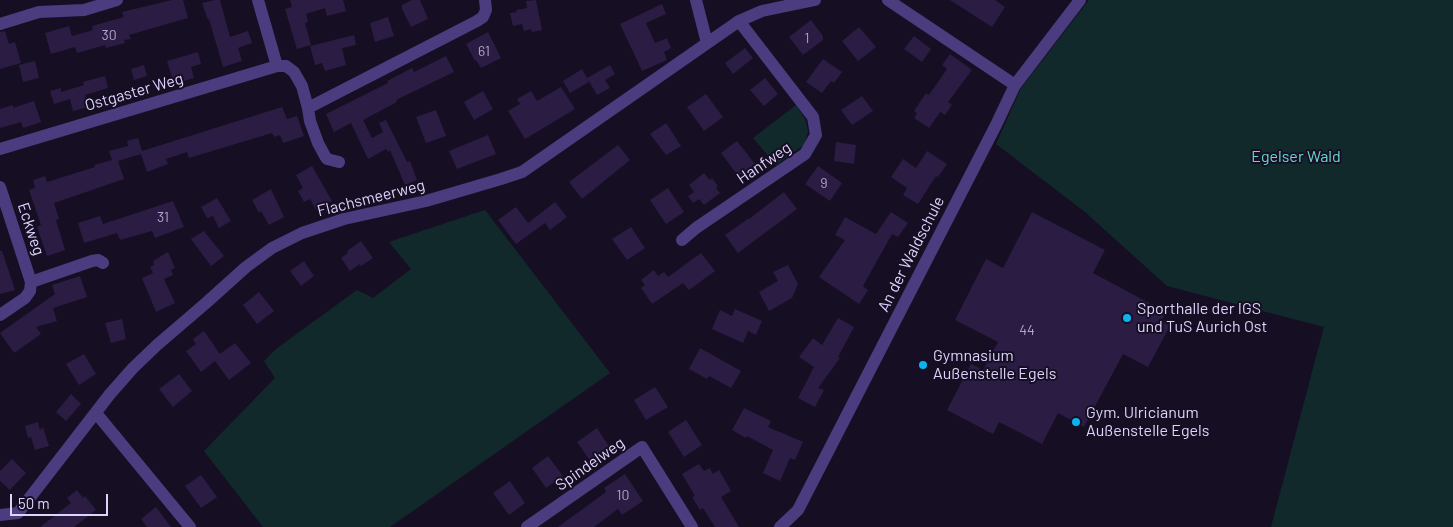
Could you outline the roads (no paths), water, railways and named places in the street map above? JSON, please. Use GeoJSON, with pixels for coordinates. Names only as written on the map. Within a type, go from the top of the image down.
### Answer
{"type":"FeatureCollection","features":[{"type":"Feature","properties":{"kind":"street"},"geometry":{"type":"LineString","coordinates":[[0,24],[39,12],[84,10],[117,0]]}},
{"type":"Feature","properties":{"kind":"street"},"geometry":{"type":"LineString","coordinates":[[258,0],[277,66],[286,66],[294,72],[302,86],[310,121],[321,149],[327,159],[339,162]]}},
{"type":"Feature","properties":{"kind":"street"},"geometry":{"type":"LineString","coordinates":[[308,108],[477,21],[483,17],[486,10],[485,0]]}},
{"type":"Feature","properties":{"kind":"street"},"geometry":{"type":"LineString","coordinates":[[696,0],[707,43]]}},
{"type":"Feature","properties":{"kind":"street","name":"Flachsmeerweg"},"geometry":{"type":"LineString","coordinates":[[0,515],[18,513],[110,394],[156,345],[246,267],[272,248],[302,233],[344,219],[426,201],[502,180],[522,172],[739,21],[762,11],[815,0]]}},
{"type":"Feature","properties":{"kind":"street"},"geometry":{"type":"LineString","coordinates":[[888,0],[1015,85]]}},
{"type":"Feature","properties":{"kind":"street","name":"An der Waldschule"},"geometry":{"type":"LineString","coordinates":[[780,527],[798,510],[1015,85],[1080,0]]}},
{"type":"Feature","properties":{"kind":"street","name":"Hanfweg"},"geometry":{"type":"LineString","coordinates":[[682,240],[696,228],[805,154],[816,135],[813,116],[739,21]]}},
{"type":"Feature","properties":{"kind":"street","name":"Ostgaster Weg"},"geometry":{"type":"LineString","coordinates":[[0,149],[277,66]]}},
{"type":"Feature","properties":{"kind":"street","name":"Eckweg"},"geometry":{"type":"LineString","coordinates":[[0,187],[31,282],[30,291],[25,298],[0,315]]}},
{"type":"Feature","properties":{"kind":"street","name":"Eckweg"},"geometry":{"type":"LineString","coordinates":[[31,282],[92,260],[98,260],[103,263]]}},
{"type":"Feature","properties":{"kind":"street"},"geometry":{"type":"LineString","coordinates":[[96,413],[190,527]]}},
{"type":"Feature","properties":{"kind":"street","name":"Spindelweg"},"geometry":{"type":"LineString","coordinates":[[527,527],[642,447],[692,527]]}},
{"type":"Feature","properties":{"kind":"place","name":"Sporthalle der IGS und TuS Aurich Ost"},"geometry":{"type":"Point","coordinates":[1127,318]}},
{"type":"Feature","properties":{"kind":"place","name":"Gymnasium Außenstelle Egels"},"geometry":{"type":"Point","coordinates":[923,365]}},
{"type":"Feature","properties":{"kind":"place","name":"Gym. Ulricianum Außenstelle Egels"},"geometry":{"type":"Point","coordinates":[1076,422]}},
{"type":"Feature","properties":{"kind":"park label","name":"Egelser Wald"},"geometry":{"type":"Point","coordinates":[1296,157]}}]}
